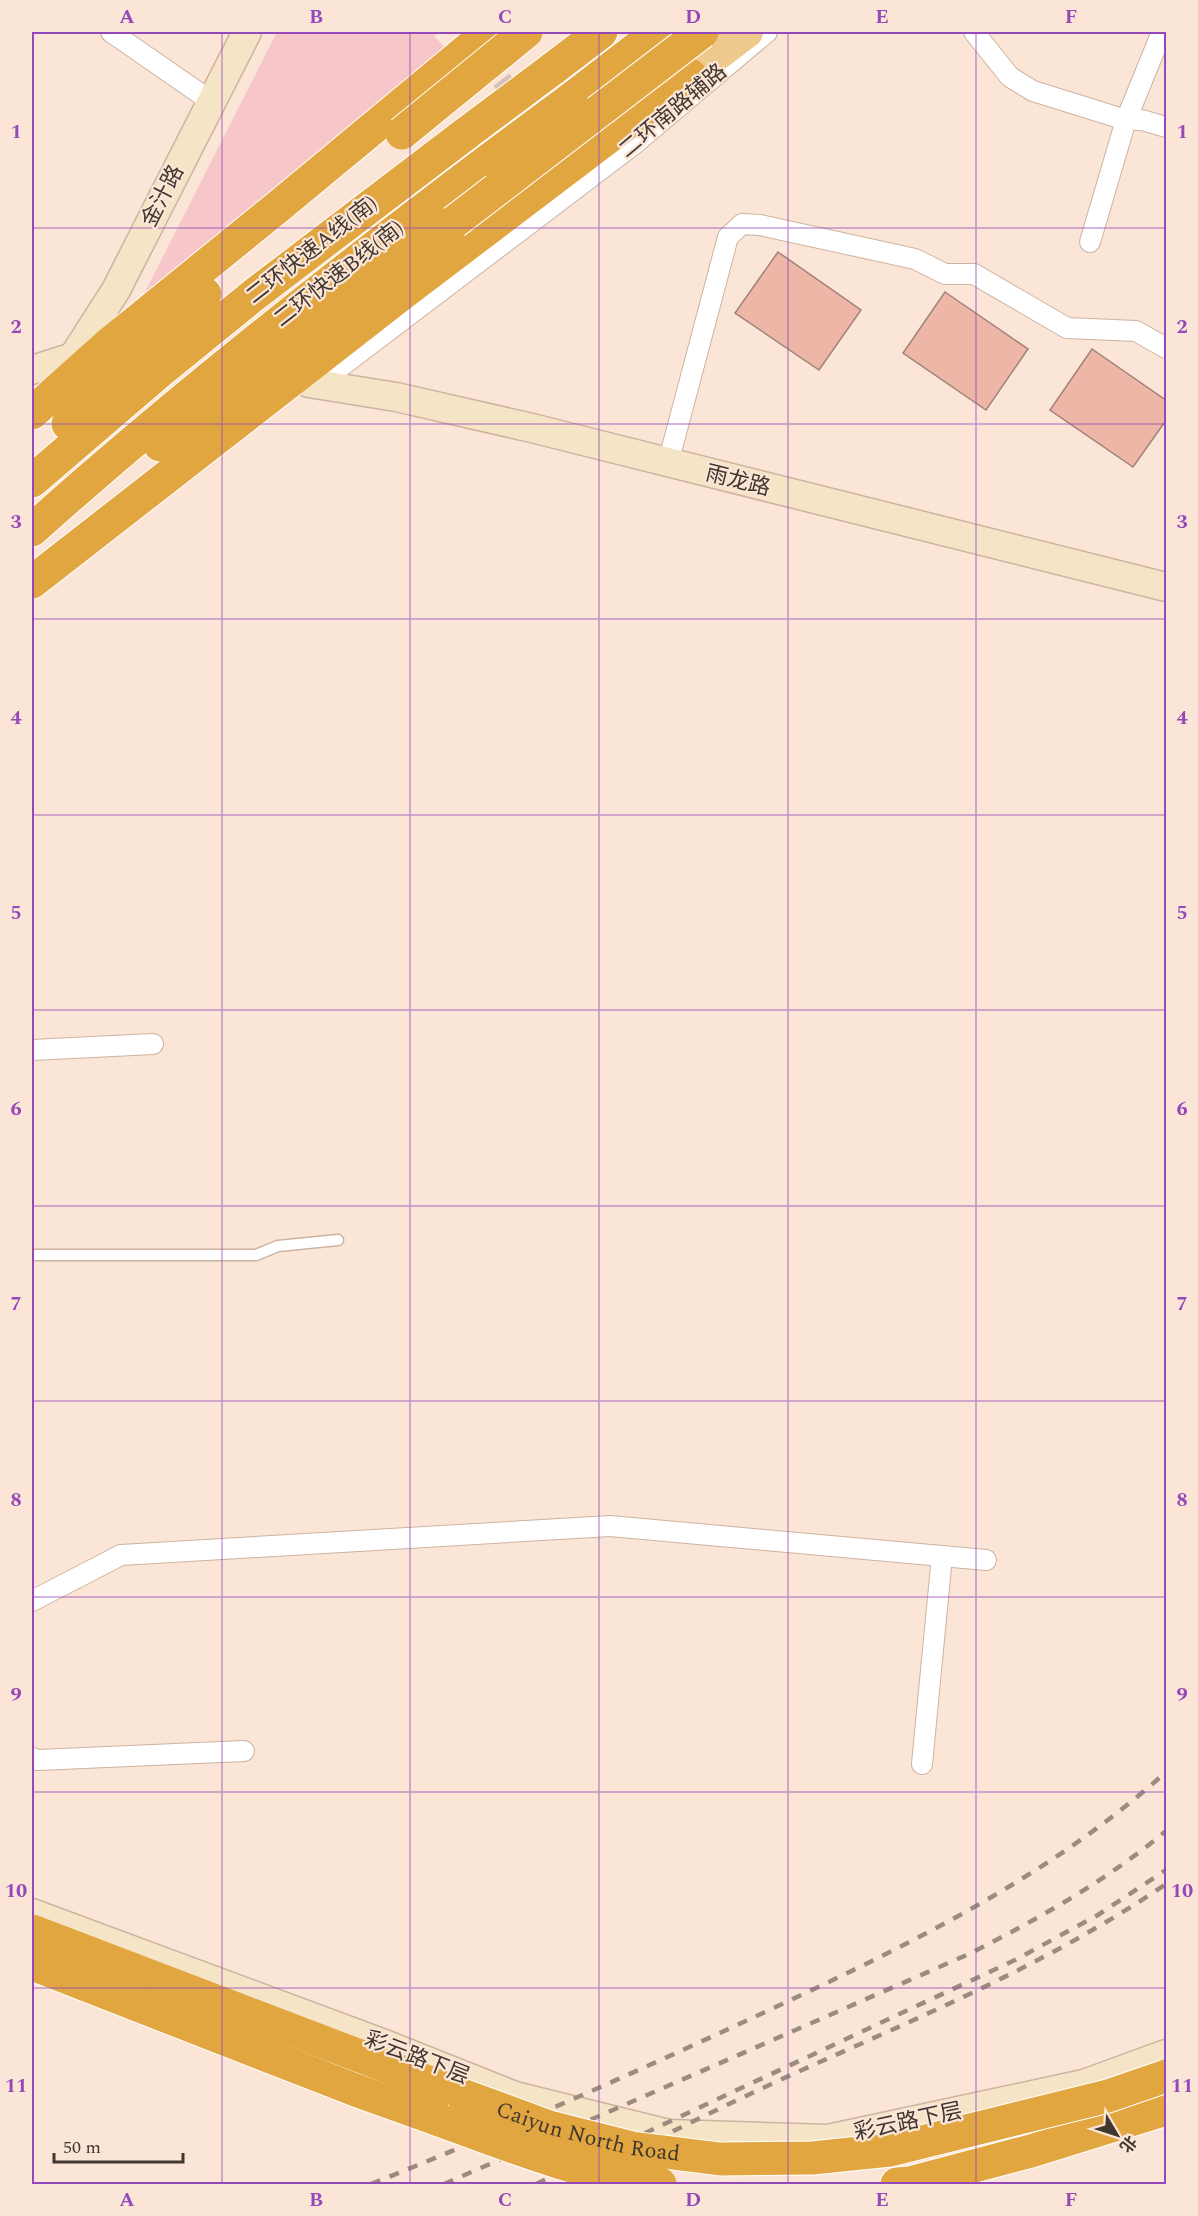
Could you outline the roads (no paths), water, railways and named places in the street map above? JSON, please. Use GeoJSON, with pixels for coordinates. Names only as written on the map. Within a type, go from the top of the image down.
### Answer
{"type":"FeatureCollection","features":[{"type":"Feature","properties":{"kind":"highway"},"geometry":{"type":"LineString","coordinates":[[32,461],[160,333],[394,125],[443,74],[512,32]]}},
{"type":"Feature","properties":{"kind":"highway"},"geometry":{"type":"LineString","coordinates":[[32,413],[109,344],[394,125],[526,32]]}},
{"type":"Feature","properties":{"kind":"highway","name":"二环快速A线(南)"},"geometry":{"type":"LineString","coordinates":[[32,481],[223,319],[601,32]]}},
{"type":"Feature","properties":{"kind":"highway","name":"二环快速B线(南)"},"geometry":{"type":"LineString","coordinates":[[32,530],[246,347],[658,32]]}},
{"type":"Feature","properties":{"kind":"highway"},"geometry":{"type":"LineString","coordinates":[[32,541],[702,32]]}},
{"type":"Feature","properties":{"kind":"highway"},"geometry":{"type":"LineString","coordinates":[[394,125],[473,33]]}},
{"type":"Feature","properties":{"kind":"highway"},"geometry":{"type":"LineString","coordinates":[[32,582],[403,293],[690,75]]}},
{"type":"Feature","properties":{"kind":"highway","name":"Caiyun North Road"},"geometry":{"type":"LineString","coordinates":[[32,1932],[549,2127],[632,2148],[687,2155],[720,2159],[812,2158],[890,2150],[987,2128],[1108,2096],[1167,2076]]}},
{"type":"Feature","properties":{"kind":"highway","name":"Caiyun North Road"},"geometry":{"type":"LineString","coordinates":[[32,1964],[358,2091],[536,2155],[630,2181],[660,2184]]}},
{"type":"Feature","properties":{"kind":"highway"},"geometry":{"type":"LineString","coordinates":[[897,2184],[910,2183],[1031,2151],[1167,2109]]}},
{"type":"Feature","properties":{"kind":"main road"},"geometry":{"type":"LineString","coordinates":[[690,75],[745,32]]}},
{"type":"Feature","properties":{"kind":"street"},"geometry":{"type":"LineString","coordinates":[[111,32],[202,95]]}},
{"type":"Feature","properties":{"kind":"street","name":"金汁路"},"geometry":{"type":"LineString","coordinates":[[32,370],[77,358],[116,290],[248,32]]}},
{"type":"Feature","properties":{"kind":"street","name":"二环南路辅路"},"geometry":{"type":"LineString","coordinates":[[313,383],[677,109],[767,32]]}},
{"type":"Feature","properties":{"kind":"street"},"geometry":{"type":"LineString","coordinates":[[974,32],[1010,77],[1033,91],[1126,120],[1142,120],[1167,127]]}},
{"type":"Feature","properties":{"kind":"street"},"geometry":{"type":"LineString","coordinates":[[1090,242],[1126,120],[1162,32]]}},
{"type":"Feature","properties":{"kind":"street"},"geometry":{"type":"LineString","coordinates":[[668,463],[728,237],[741,224],[760,225],[915,259],[945,274],[974,274],[1067,328],[1136,331],[1167,348]]}},
{"type":"Feature","properties":{"kind":"street","name":"雨龙路"},"geometry":{"type":"LineString","coordinates":[[313,383],[396,397],[532,428],[1167,587]]}},
{"type":"Feature","properties":{"kind":"street"},"geometry":{"type":"LineString","coordinates":[[32,1050],[153,1044]]}},
{"type":"Feature","properties":{"kind":"street"},"geometry":{"type":"LineString","coordinates":[[32,1601],[122,1555],[610,1526],[986,1560]]}},
{"type":"Feature","properties":{"kind":"street"},"geometry":{"type":"LineString","coordinates":[[922,1764],[942,1556]]}},
{"type":"Feature","properties":{"kind":"street"},"geometry":{"type":"LineString","coordinates":[[32,1758],[38,1760],[243,1751]]}},
{"type":"Feature","properties":{"kind":"street","name":"彩云路下层"},"geometry":{"type":"LineString","coordinates":[[32,1913],[382,2043],[515,2096],[669,2134],[828,2139],[1084,2084],[1167,2054]]}},
{"type":"Feature","properties":{"kind":"street"},"geometry":{"type":"LineString","coordinates":[[32,1981],[357,2104],[538,2167],[606,2184],[683,2134]]}},
{"type":"Feature","properties":{"kind":"street"},"geometry":{"type":"LineString","coordinates":[[950,2184],[995,2174],[1167,2122]]}},
{"type":"Feature","properties":{"kind":"lane"},"geometry":{"type":"LineString","coordinates":[[32,1254],[256,1255],[278,1246],[338,1240]]}},
{"type":"Feature","properties":{"kind":"tunnel"},"geometry":{"type":"LineString","coordinates":[[483,56],[542,132]]}},
{"type":"Feature","properties":{"kind":"railway"},"geometry":{"type":"LineString","coordinates":[[371,2184],[514,2125],[656,2062],[914,1940],[1020,1880],[1070,1847],[1166,1772]]}},
{"type":"Feature","properties":{"kind":"railway"},"geometry":{"type":"LineString","coordinates":[[444,2184],[969,1954],[1071,1898],[1120,1866],[1166,1831]]}},
{"type":"Feature","properties":{"kind":"railway"},"geometry":{"type":"LineString","coordinates":[[536,2184],[1015,1960],[1098,1915],[1166,1870]]}},
{"type":"Feature","properties":{"kind":"railway"},"geometry":{"type":"LineString","coordinates":[[565,2184],[742,2098],[988,1985],[1079,1938],[1166,1884]]}}]}
